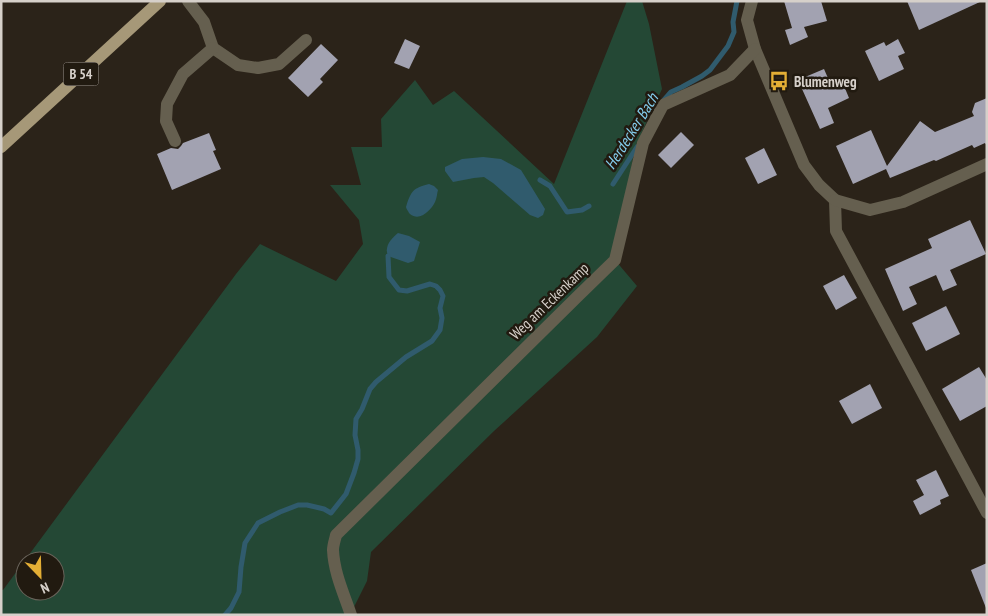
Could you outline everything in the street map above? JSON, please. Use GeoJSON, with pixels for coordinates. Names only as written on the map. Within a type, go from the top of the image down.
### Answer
{"type":"FeatureCollection","features":[{"type":"Feature","properties":{"kind":"main road","name":"B 54"},"geometry":{"type":"LineString","coordinates":[[1,147],[160,1]]}},
{"type":"Feature","properties":{"kind":"street"},"geometry":{"type":"LineString","coordinates":[[188,1],[204,22],[213,48],[238,64],[258,68],[279,64],[306,40]]}},
{"type":"Feature","properties":{"kind":"street"},"geometry":{"type":"LineString","coordinates":[[752,1],[747,20],[755,50],[804,165],[819,185],[835,200],[870,210],[903,202],[987,164]]}},
{"type":"Feature","properties":{"kind":"street"},"geometry":{"type":"LineString","coordinates":[[175,141],[166,121],[167,104],[183,74],[213,48]]}},
{"type":"Feature","properties":{"kind":"street","name":"Weg am Eckenkamp"},"geometry":{"type":"LineString","coordinates":[[351,615],[335,565],[333,549],[336,535],[615,260],[643,143],[663,106],[730,76],[755,50]]}},
{"type":"Feature","properties":{"kind":"street"},"geometry":{"type":"LineString","coordinates":[[835,200],[836,231],[987,513]]}},
{"type":"Feature","properties":{"kind":"green space"},"geometry":{"type":"Polygon","coordinates":[[[627,1],[642,1],[649,24],[662,89],[635,147],[615,260],[637,286],[597,337],[494,431],[371,552],[367,581],[350,615],[1,615],[1,590],[3,590],[15,574],[15,601],[65,601],[65,551],[32,551],[260,244],[336,281],[363,244],[359,220],[330,185],[361,185],[351,147],[382,147],[381,119],[415,80],[433,105],[454,91],[554,184],[627,1]]]}},
{"type":"Feature","properties":{"kind":"water"},"geometry":{"type":"Polygon","coordinates":[[[483,157],[501,159],[521,170],[545,209],[543,215],[538,218],[530,215],[484,177],[453,182],[445,171],[445,167],[462,159],[483,157]]]}},
{"type":"Feature","properties":{"kind":"water"},"geometry":{"type":"Polygon","coordinates":[[[429,184],[438,190],[435,202],[421,216],[418,217],[410,214],[406,207],[409,197],[419,187],[429,184]]]}},
{"type":"Feature","properties":{"kind":"water"},"geometry":{"type":"Polygon","coordinates":[[[398,233],[420,242],[414,261],[408,263],[388,256],[388,246],[398,233]]]}},
{"type":"Feature","properties":{"kind":"building"},"geometry":{"type":"Polygon","coordinates":[[[784,1],[821,1],[827,21],[804,27],[808,37],[790,45],[785,30],[792,28],[784,1]]]}},
{"type":"Feature","properties":{"kind":"building"},"geometry":{"type":"Polygon","coordinates":[[[907,1],[982,1],[919,30],[907,1]]]}},
{"type":"Feature","properties":{"kind":"building"},"geometry":{"type":"Polygon","coordinates":[[[405,39],[420,46],[409,69],[394,63],[405,39]]]}},
{"type":"Feature","properties":{"kind":"building"},"geometry":{"type":"Polygon","coordinates":[[[898,39],[905,53],[898,56],[904,69],[879,81],[865,51],[884,42],[886,46],[898,39]]]}},
{"type":"Feature","properties":{"kind":"building"},"geometry":{"type":"Polygon","coordinates":[[[321,44],[338,60],[320,79],[323,82],[308,97],[288,78],[321,44]]]}},
{"type":"Feature","properties":{"kind":"building"},"geometry":{"type":"Polygon","coordinates":[[[824,69],[831,85],[842,81],[849,98],[828,108],[834,123],[820,129],[798,80],[824,69]]]}},
{"type":"Feature","properties":{"kind":"building"},"geometry":{"type":"Polygon","coordinates":[[[987,98],[987,146],[985,143],[974,148],[972,145],[890,178],[886,169],[853,184],[836,146],[871,130],[887,166],[920,121],[935,132],[974,116],[972,112],[975,103],[987,98]]]}},
{"type":"Feature","properties":{"kind":"building"},"geometry":{"type":"Polygon","coordinates":[[[681,132],[694,145],[671,168],[658,155],[681,132]]]}},
{"type":"Feature","properties":{"kind":"building"},"geometry":{"type":"Polygon","coordinates":[[[209,133],[216,150],[213,151],[221,169],[172,190],[157,154],[171,148],[178,149],[183,143],[209,133]]]}},
{"type":"Feature","properties":{"kind":"building"},"geometry":{"type":"Polygon","coordinates":[[[764,148],[777,175],[758,184],[745,158],[764,148]]]}},
{"type":"Feature","properties":{"kind":"building"},"geometry":{"type":"Polygon","coordinates":[[[970,220],[986,254],[950,270],[957,285],[943,291],[936,275],[909,287],[917,304],[903,311],[885,269],[932,248],[928,239],[970,220]]]}},
{"type":"Feature","properties":{"kind":"building"},"geometry":{"type":"Polygon","coordinates":[[[844,275],[857,298],[836,310],[823,286],[844,275]]]}},
{"type":"Feature","properties":{"kind":"building"},"geometry":{"type":"Polygon","coordinates":[[[946,306],[960,334],[926,351],[912,323],[946,306]]]}},
{"type":"Feature","properties":{"kind":"building"},"geometry":{"type":"Polygon","coordinates":[[[979,367],[987,380],[987,406],[960,421],[942,389],[979,367]]]}},
{"type":"Feature","properties":{"kind":"building"},"geometry":{"type":"Polygon","coordinates":[[[870,384],[882,408],[852,424],[839,401],[870,384]]]}},
{"type":"Feature","properties":{"kind":"building"},"geometry":{"type":"Polygon","coordinates":[[[936,470],[949,496],[940,500],[941,504],[920,515],[913,501],[924,495],[916,480],[936,470]]]}},
{"type":"Feature","properties":{"kind":"building"},"geometry":{"type":"Polygon","coordinates":[[[987,563],[987,608],[986,608],[971,570],[987,563]]]}},
{"type":"Feature","properties":{"kind":"waterway","name":"Herdecker Bach"},"geometry":{"type":"LineString","coordinates":[[664,100],[671,92],[710,70],[728,46],[734,32],[733,22],[737,1]]}},
{"type":"Feature","properties":{"kind":"waterway","name":"Herdecker Bach"},"geometry":{"type":"LineString","coordinates":[[613,184],[637,147]]}},
{"type":"Feature","properties":{"kind":"waterway","name":"Herdecker Bach"},"geometry":{"type":"LineString","coordinates":[[540,180],[550,186],[567,212],[582,210],[589,206]]}},
{"type":"Feature","properties":{"kind":"waterway","name":"Herdecker Bach"},"geometry":{"type":"LineString","coordinates":[[225,615],[239,592],[245,543],[258,523],[298,505],[324,509],[331,513],[346,494],[354,473],[358,459],[355,435],[356,419],[370,389],[406,357],[432,341],[440,330],[442,318],[440,308],[443,296],[440,290],[430,284],[407,291],[399,290],[389,277],[388,256]]}},
{"type":"Feature","properties":{"kind":"place","name":"Blumenweg"},"geometry":{"type":"Point","coordinates":[779,81]}}]}
